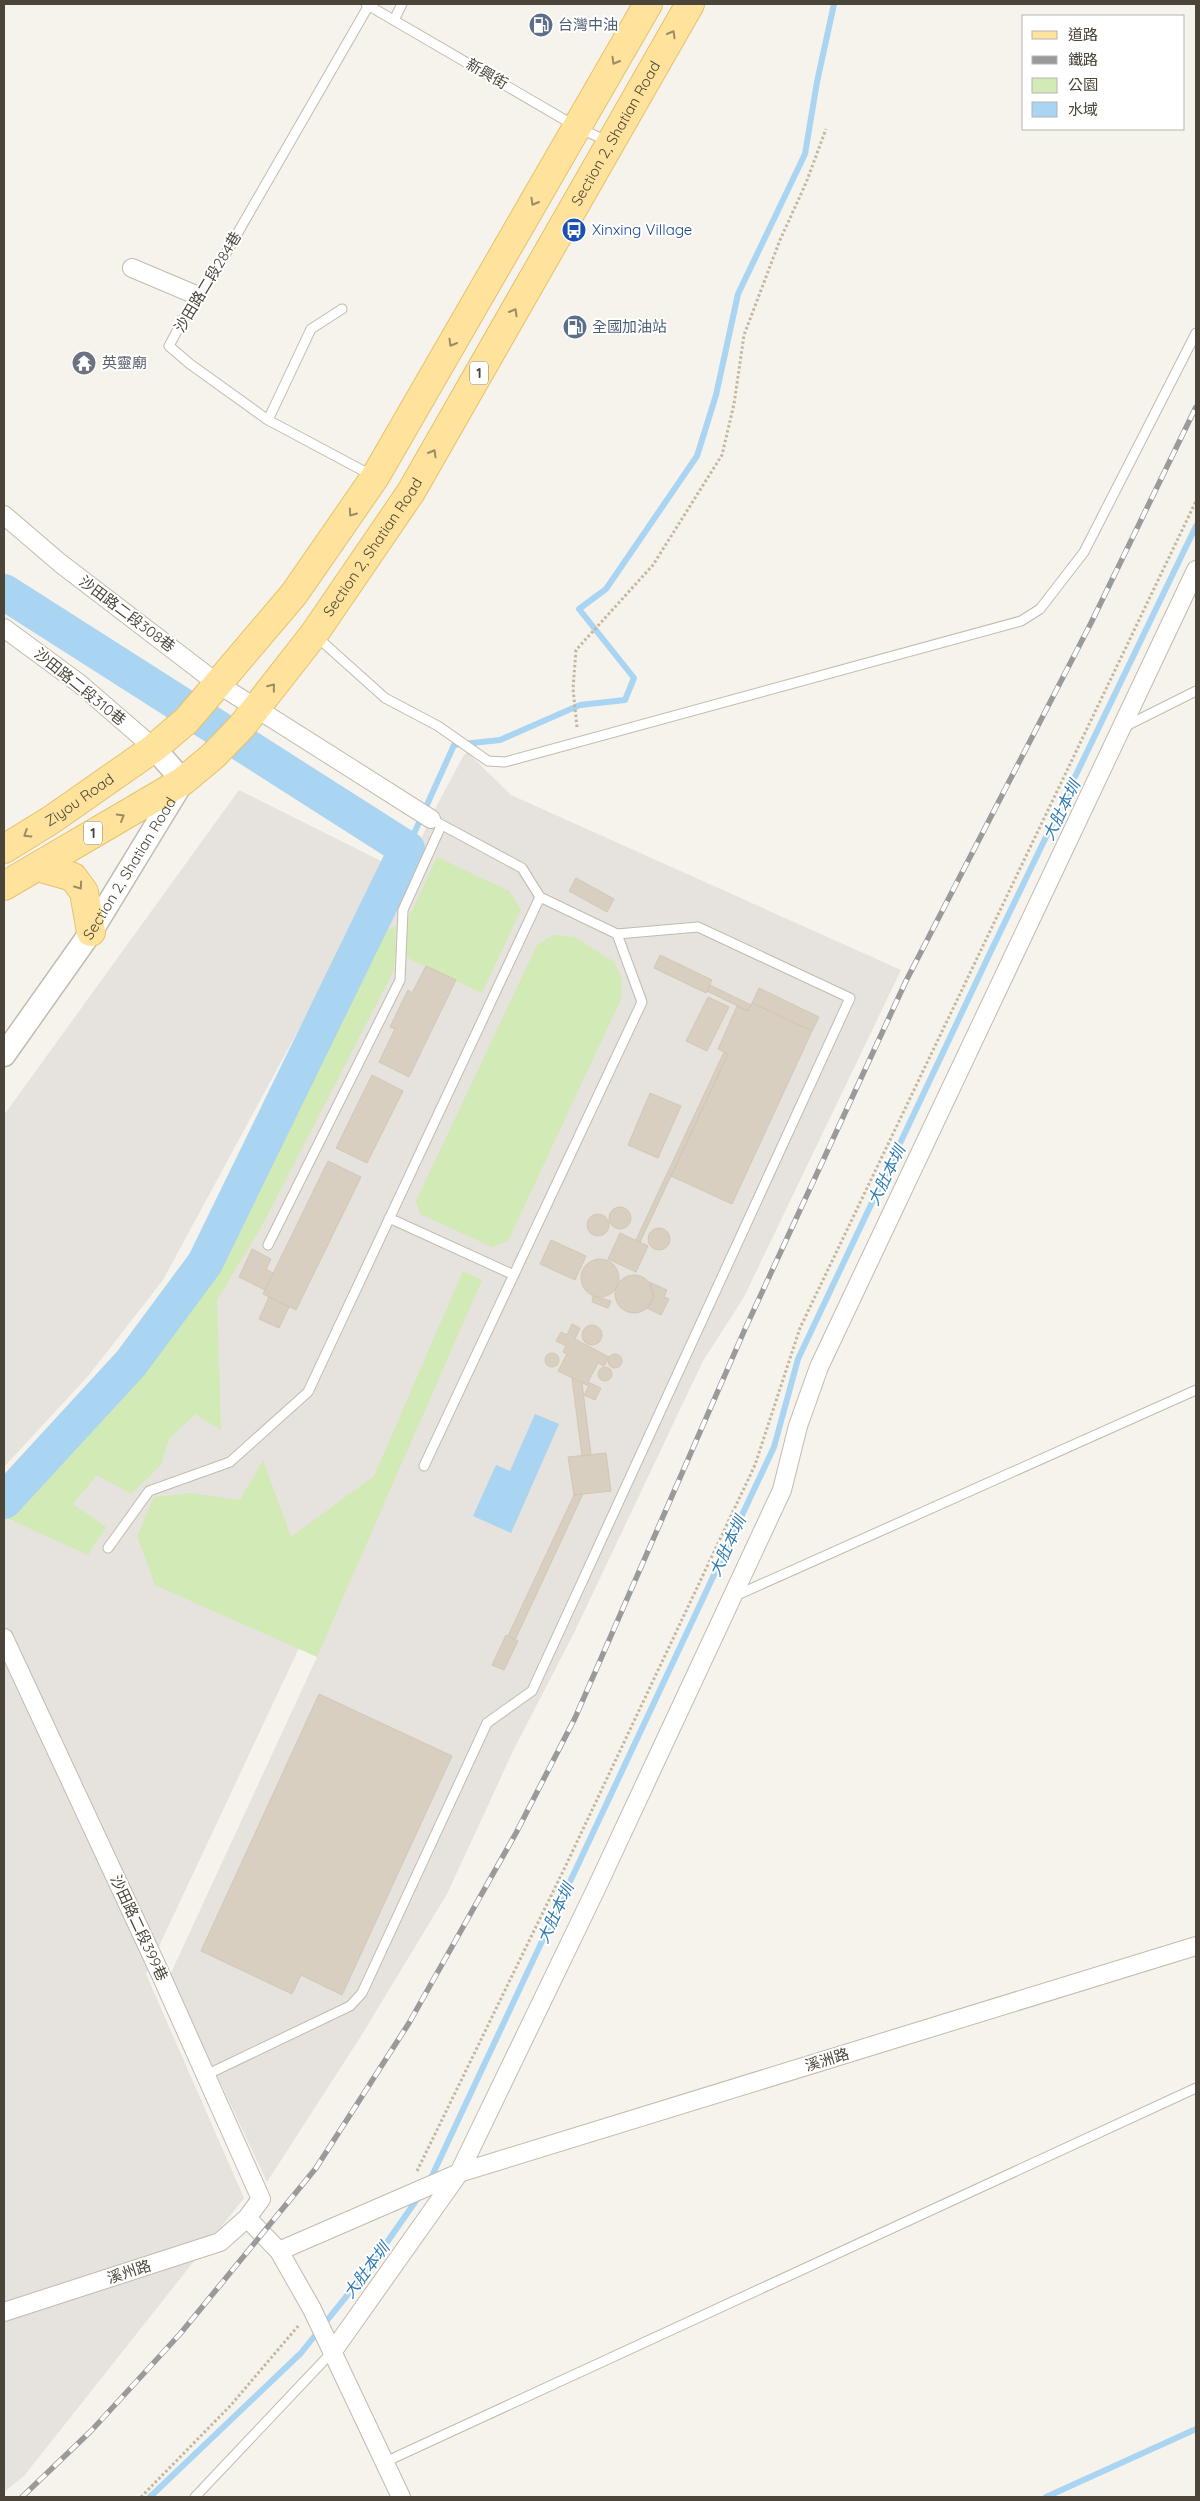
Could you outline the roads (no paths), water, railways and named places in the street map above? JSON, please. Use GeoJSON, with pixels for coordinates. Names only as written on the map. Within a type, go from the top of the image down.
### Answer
{"type":"FeatureCollection","features":[{"type":"Feature","properties":{"kind":"main road","name":"1"},"geometry":{"type":"LineString","coordinates":[[154,748],[203,702],[294,594],[375,477],[648,4]]}},
{"type":"Feature","properties":{"kind":"main road","name":"Section 2, Shatian Road"},"geometry":{"type":"LineString","coordinates":[[183,781],[213,756],[249,717],[314,634],[411,492],[609,142],[690,4]]}},
{"type":"Feature","properties":{"kind":"main road","name":"Ziyou Road"},"geometry":{"type":"LineString","coordinates":[[4,848],[51,820],[154,748]]}},
{"type":"Feature","properties":{"kind":"main road","name":"1"},"geometry":{"type":"LineString","coordinates":[[4,886],[183,781]]}},
{"type":"Feature","properties":{"kind":"main road"},"geometry":{"type":"LineString","coordinates":[[38,867],[73,877],[84,892],[91,932]]}},
{"type":"Feature","properties":{"kind":"street"},"geometry":{"type":"LineString","coordinates":[[132,268],[196,295]]}},
{"type":"Feature","properties":{"kind":"street","name":"沙田路二段308巷"},"geometry":{"type":"LineString","coordinates":[[4,515],[60,563],[203,702],[249,717],[436,822]]}},
{"type":"Feature","properties":{"kind":"street"},"geometry":{"type":"LineString","coordinates":[[333,2351],[459,2173],[596,1889],[782,1490],[798,1426],[819,1366],[1196,570]]}},
{"type":"Feature","properties":{"kind":"street","name":"沙田路二段310巷"},"geometry":{"type":"LineString","coordinates":[[4,628],[80,684],[154,748]]}},
{"type":"Feature","properties":{"kind":"street"},"geometry":{"type":"LineString","coordinates":[[154,748],[183,781]]}},
{"type":"Feature","properties":{"kind":"street","name":"Section 2, Shatian Road"},"geometry":{"type":"LineString","coordinates":[[4,1054],[91,932],[183,781]]}},
{"type":"Feature","properties":{"kind":"street","name":"沙田路二段399巷"},"geometry":{"type":"LineString","coordinates":[[4,1638],[206,2075],[261,2199],[247,2218]]}},
{"type":"Feature","properties":{"kind":"street","name":"溪洲路"},"geometry":{"type":"LineString","coordinates":[[279,2251],[459,2173],[1196,1946]]}},
{"type":"Feature","properties":{"kind":"street"},"geometry":{"type":"LineString","coordinates":[[247,2218],[279,2251],[312,2309],[401,2497]]}},
{"type":"Feature","properties":{"kind":"street","name":"溪州路"},"geometry":{"type":"LineString","coordinates":[[4,2312],[220,2242],[247,2218]]}},
{"type":"Feature","properties":{"kind":"lane"},"geometry":{"type":"LineString","coordinates":[[394,20],[402,4]]}},
{"type":"Feature","properties":{"kind":"lane","name":"新興街"},"geometry":{"type":"LineString","coordinates":[[368,5],[577,127],[609,142]]}},
{"type":"Feature","properties":{"kind":"lane","name":"沙田路二段284巷"},"geometry":{"type":"LineString","coordinates":[[368,5],[214,274],[196,295],[169,346],[190,364],[268,420],[375,477]]}},
{"type":"Feature","properties":{"kind":"lane"},"geometry":{"type":"LineString","coordinates":[[268,420],[311,329],[342,309]]}},
{"type":"Feature","properties":{"kind":"lane"},"geometry":{"type":"LineString","coordinates":[[314,634],[385,698],[438,726],[488,761],[505,762],[1021,621],[1040,609],[1084,552],[1196,333]]}},
{"type":"Feature","properties":{"kind":"lane"},"geometry":{"type":"LineString","coordinates":[[1122,728],[1196,691]]}},
{"type":"Feature","properties":{"kind":"lane"},"geometry":{"type":"LineString","coordinates":[[206,2075],[350,2006],[362,1993],[487,1723],[532,1692],[850,998],[698,927],[618,934],[540,897],[522,868],[436,822],[403,910],[400,980],[268,1245]]}},
{"type":"Feature","properties":{"kind":"lane"},"geometry":{"type":"LineString","coordinates":[[108,1548],[149,1491],[230,1462],[308,1392],[540,897]]}},
{"type":"Feature","properties":{"kind":"lane"},"geometry":{"type":"LineString","coordinates":[[424,1466],[642,1002],[618,934]]}},
{"type":"Feature","properties":{"kind":"lane"},"geometry":{"type":"LineString","coordinates":[[390,1218],[514,1275]]}},
{"type":"Feature","properties":{"kind":"lane"},"geometry":{"type":"LineString","coordinates":[[730,1598],[1196,1390]]}},
{"type":"Feature","properties":{"kind":"lane"},"geometry":{"type":"LineString","coordinates":[[385,2462],[1196,2088]]}},
{"type":"Feature","properties":{"kind":"lane"},"geometry":{"type":"LineString","coordinates":[[195,2497],[333,2351]]}},
{"type":"Feature","properties":{"kind":"water"},"geometry":{"type":"Polygon","coordinates":[[[535,1414],[559,1424],[511,1533],[473,1516],[496,1465],[510,1471],[535,1414]]]}},
{"type":"Feature","properties":{"kind":"waterway"},"geometry":{"type":"LineString","coordinates":[[407,849],[454,745],[500,740],[580,705],[625,700],[634,678],[579,609],[606,589],[697,456],[716,395],[738,294],[805,154],[817,82],[834,4]]}},
{"type":"Feature","properties":{"kind":"waterway","name":"大肚本圳"},"geometry":{"type":"LineString","coordinates":[[430,2180],[774,1447],[798,1359],[990,953],[1196,526]]}},
{"type":"Feature","properties":{"kind":"waterway"},"geometry":{"type":"LineString","coordinates":[[4,592],[407,849],[205,1263],[131,1363],[4,1501]]}},
{"type":"Feature","properties":{"kind":"waterway","name":"大肚本圳"},"geometry":{"type":"LineString","coordinates":[[150,2497],[301,2353],[369,2268],[420,2195]]}},
{"type":"Feature","properties":{"kind":"waterway"},"geometry":{"type":"LineString","coordinates":[[1046,2497],[1196,2429]]}},
{"type":"Feature","properties":{"kind":"railway"},"geometry":{"type":"LineString","coordinates":[[22,2497],[91,2431],[180,2334],[316,2168],[409,2023],[516,1833],[575,1718],[745,1329],[906,981],[1091,623],[1196,407]]}},
{"type":"Feature","properties":{"kind":"place","name":"台灣中油"},"geometry":{"type":"Point","coordinates":[541,25]}},
{"type":"Feature","properties":{"kind":"place","name":"Xinxing Village"},"geometry":{"type":"Point","coordinates":[574,230]}},
{"type":"Feature","properties":{"kind":"place","name":"全國加油站"},"geometry":{"type":"Point","coordinates":[575,327]}},
{"type":"Feature","properties":{"kind":"place","name":"英靈廟"},"geometry":{"type":"Point","coordinates":[84,363]}}]}
